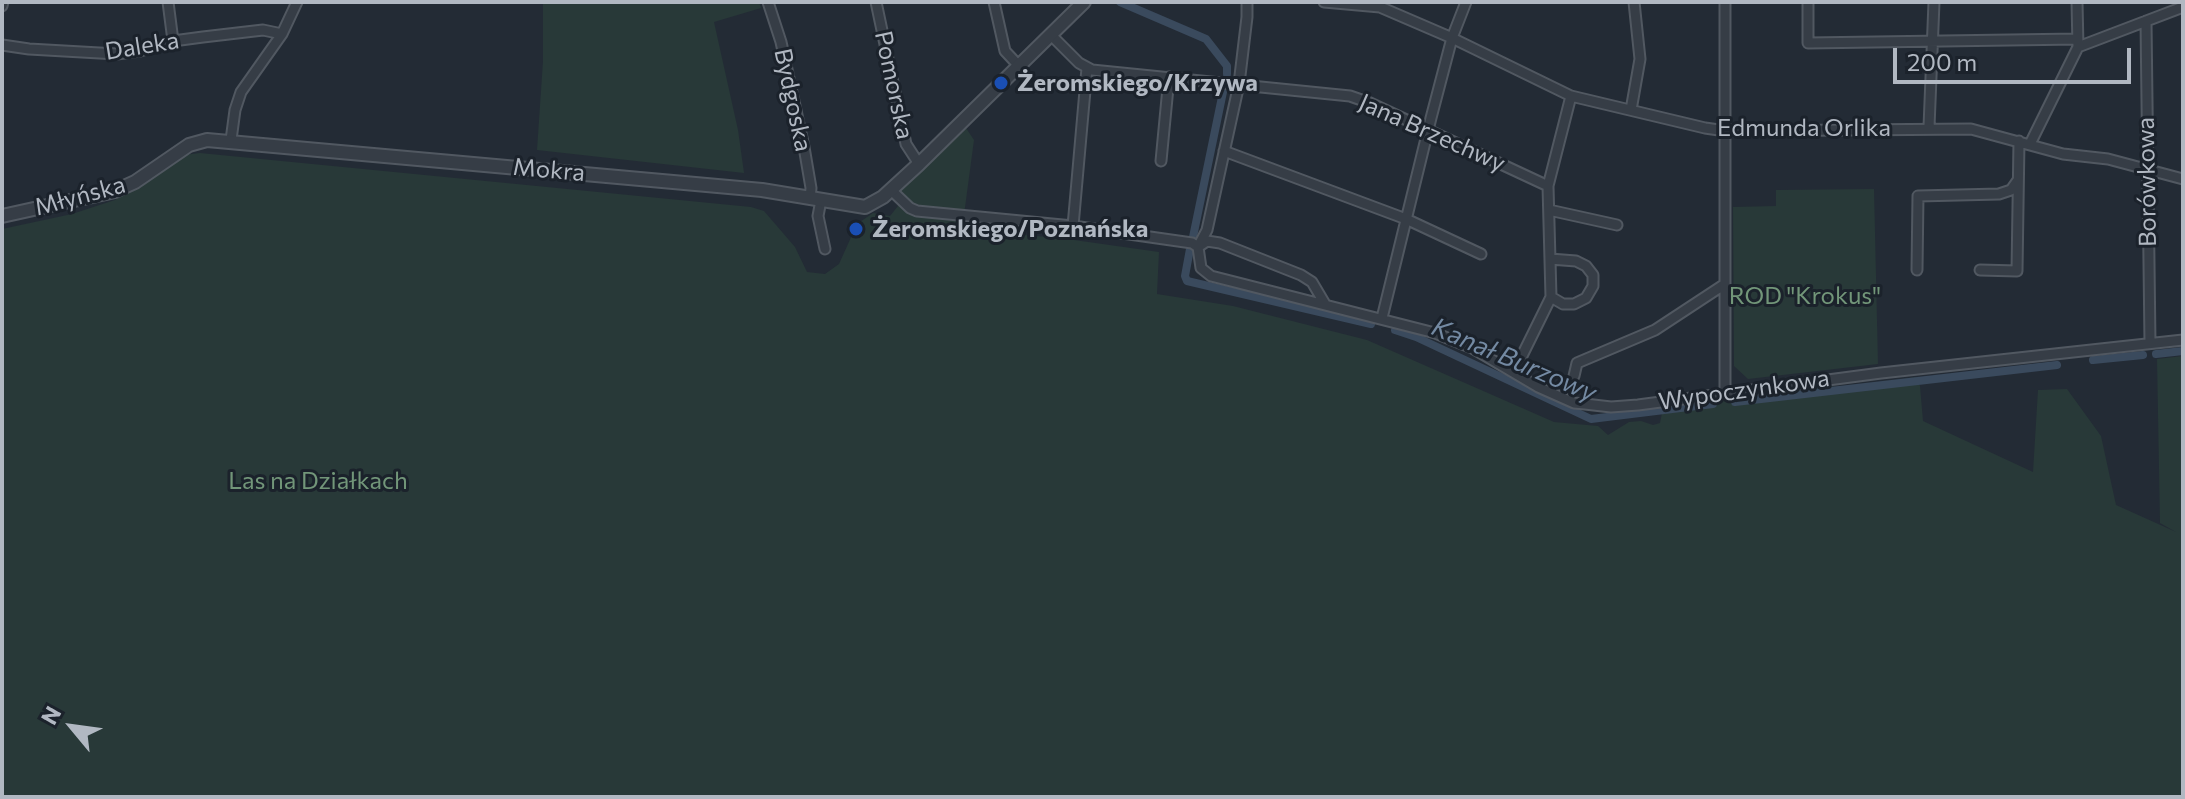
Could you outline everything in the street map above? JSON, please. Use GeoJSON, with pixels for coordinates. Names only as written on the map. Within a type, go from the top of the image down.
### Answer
{"type":"FeatureCollection","features":[{"type":"Feature","properties":{"kind":"street"},"geometry":{"type":"LineString","coordinates":[[168,2],[173,41]]}},
{"type":"Feature","properties":{"kind":"street"},"geometry":{"type":"LineString","coordinates":[[231,140],[241,92],[282,34],[297,2]]}},
{"type":"Feature","properties":{"kind":"street","name":"Bydgoska"},"geometry":{"type":"LineString","coordinates":[[768,2],[781,42],[825,249]]}},
{"type":"Feature","properties":{"kind":"street","name":"Pomorska"},"geometry":{"type":"LineString","coordinates":[[876,2],[906,144],[919,164]]}},
{"type":"Feature","properties":{"kind":"street"},"geometry":{"type":"LineString","coordinates":[[994,2],[1005,51],[1019,66]]}},
{"type":"Feature","properties":{"kind":"street"},"geometry":{"type":"LineString","coordinates":[[1084,2],[891,190],[917,211],[1073,226],[1185,241],[1198,247]]}},
{"type":"Feature","properties":{"kind":"street"},"geometry":{"type":"LineString","coordinates":[[1198,247],[1207,230],[1239,84],[1247,2]]}},
{"type":"Feature","properties":{"kind":"street","name":"Edmunda Orlika"},"geometry":{"type":"LineString","coordinates":[[1324,2],[1380,7],[1571,96],[1726,131],[1971,129],[2063,154],[2108,159],[2183,179]]}},
{"type":"Feature","properties":{"kind":"street"},"geometry":{"type":"LineString","coordinates":[[1382,318],[1452,38],[1466,2]]}},
{"type":"Feature","properties":{"kind":"street"},"geometry":{"type":"LineString","coordinates":[[1622,2],[1634,2],[1640,59],[1631,110]]}},
{"type":"Feature","properties":{"kind":"street"},"geometry":{"type":"LineString","coordinates":[[1725,2],[1725,392]]}},
{"type":"Feature","properties":{"kind":"street"},"geometry":{"type":"LineString","coordinates":[[1808,2],[1808,43],[1933,39],[2078,43],[2183,7]]}},
{"type":"Feature","properties":{"kind":"street"},"geometry":{"type":"LineString","coordinates":[[1929,127],[1934,2]]}},
{"type":"Feature","properties":{"kind":"street"},"geometry":{"type":"LineString","coordinates":[[2030,144],[2078,43],[2077,2]]}},
{"type":"Feature","properties":{"kind":"street","name":"Borówkowa"},"geometry":{"type":"LineString","coordinates":[[2146,21],[2150,343]]}},
{"type":"Feature","properties":{"kind":"street","name":"Daleka"},"geometry":{"type":"LineString","coordinates":[[2,45],[117,54],[173,41],[263,30],[282,34]]}},
{"type":"Feature","properties":{"kind":"street"},"geometry":{"type":"LineString","coordinates":[[1051,35],[1087,68],[1073,226]]}},
{"type":"Feature","properties":{"kind":"street","name":"Jana Brzechwy"},"geometry":{"type":"LineString","coordinates":[[1087,68],[1350,96],[1548,186]]}},
{"type":"Feature","properties":{"kind":"street"},"geometry":{"type":"LineString","coordinates":[[1161,161],[1169,77]]}},
{"type":"Feature","properties":{"kind":"street"},"geometry":{"type":"LineString","coordinates":[[1514,372],[1551,297],[1548,186],[1571,96]]}},
{"type":"Feature","properties":{"kind":"street","name":"Mokra"},"geometry":{"type":"LineString","coordinates":[[231,140],[762,190],[865,207],[891,190]]}},
{"type":"Feature","properties":{"kind":"street","name":"Młyńska"},"geometry":{"type":"LineString","coordinates":[[2,216],[105,194],[135,182],[194,142],[231,140]]}},
{"type":"Feature","properties":{"kind":"street"},"geometry":{"type":"LineString","coordinates":[[1980,270],[2017,271],[2019,141]]}},
{"type":"Feature","properties":{"kind":"street"},"geometry":{"type":"LineString","coordinates":[[1224,151],[1406,219],[1481,254]]}},
{"type":"Feature","properties":{"kind":"street"},"geometry":{"type":"LineString","coordinates":[[1917,270],[1918,196],[1999,194],[2011,190],[2018,180]]}},
{"type":"Feature","properties":{"kind":"street"},"geometry":{"type":"LineString","coordinates":[[1549,210],[1617,225]]}},
{"type":"Feature","properties":{"kind":"street"},"geometry":{"type":"LineString","coordinates":[[1198,247],[1207,241],[1220,243],[1301,275],[1312,282],[1325,304]]}},
{"type":"Feature","properties":{"kind":"street","name":"Wypoczynkowa"},"geometry":{"type":"LineString","coordinates":[[1198,247],[1201,268],[1211,276],[1446,336],[1538,387],[1574,403],[1623,406],[2183,340]]}},
{"type":"Feature","properties":{"kind":"street"},"geometry":{"type":"LineString","coordinates":[[1550,259],[1576,261],[1586,266],[1593,275],[1593,286],[1586,298],[1574,304],[1563,304],[1551,297]]}},
{"type":"Feature","properties":{"kind":"street"},"geometry":{"type":"LineString","coordinates":[[1574,376],[1577,363],[1655,330],[1725,284]]}},
{"type":"Feature","properties":{"kind":"green space"},"geometry":{"type":"Polygon","coordinates":[[[543,2],[759,2],[761,8],[714,22],[738,130],[744,173],[537,150],[543,2]]]}},
{"type":"Feature","properties":{"kind":"green space","name":"Las na Działkach"},"geometry":{"type":"Polygon","coordinates":[[[964,125],[974,140],[962,230],[1060,238],[1159,252],[1157,294],[1233,306],[1367,340],[1554,422],[1598,426],[1608,435],[1629,422],[1641,421],[1653,425],[1660,423],[1662,413],[1701,408],[1698,399],[1834,383],[1830,393],[1839,388],[1916,377],[1920,386],[1923,421],[2033,472],[2038,390],[2067,389],[2101,436],[2116,505],[2176,532],[2160,523],[2157,359],[2183,356],[2183,797],[2,797],[2,229],[72,214],[115,200],[176,156],[200,153],[751,207],[764,211],[795,247],[807,272],[825,274],[839,264],[857,224],[873,213],[890,216],[898,206],[893,194],[964,125]]]}},
{"type":"Feature","properties":{"kind":"green space","name":"ROD \"Krokus\""},"geometry":{"type":"Polygon","coordinates":[[[1874,189],[1878,364],[1748,379],[1734,366],[1733,207],[1776,206],[1776,190],[1874,189]]]}},
{"type":"Feature","properties":{"kind":"waterway","name":"Kanał Burzowy"},"geometry":{"type":"LineString","coordinates":[[1120,2],[1206,39],[1227,66],[1227,74]]}},
{"type":"Feature","properties":{"kind":"waterway","name":"Kanał Burzowy"},"geometry":{"type":"LineString","coordinates":[[1193,237],[1223,92]]}},
{"type":"Feature","properties":{"kind":"waterway","name":"Kanał Burzowy"},"geometry":{"type":"LineString","coordinates":[[1190,249],[1185,276],[1187,281],[1371,324]]}},
{"type":"Feature","properties":{"kind":"waterway","name":"Kanał Burzowy"},"geometry":{"type":"LineString","coordinates":[[1395,330],[1591,419],[1713,404]]}},
{"type":"Feature","properties":{"kind":"waterway","name":"Kanał Burzowy"},"geometry":{"type":"LineString","coordinates":[[2156,354],[2183,351]]}},
{"type":"Feature","properties":{"kind":"waterway","name":"Kanał Burzowy"},"geometry":{"type":"LineString","coordinates":[[2093,360],[2143,355]]}},
{"type":"Feature","properties":{"kind":"waterway","name":"Kanał Burzowy"},"geometry":{"type":"LineString","coordinates":[[1735,402],[2057,365]]}},
{"type":"Feature","properties":{"kind":"place","name":"Żeromskiego/Krzywa"},"geometry":{"type":"Point","coordinates":[1001,83]}},
{"type":"Feature","properties":{"kind":"place","name":"Żeromskiego/Poznańska"},"geometry":{"type":"Point","coordinates":[856,229]}}]}
